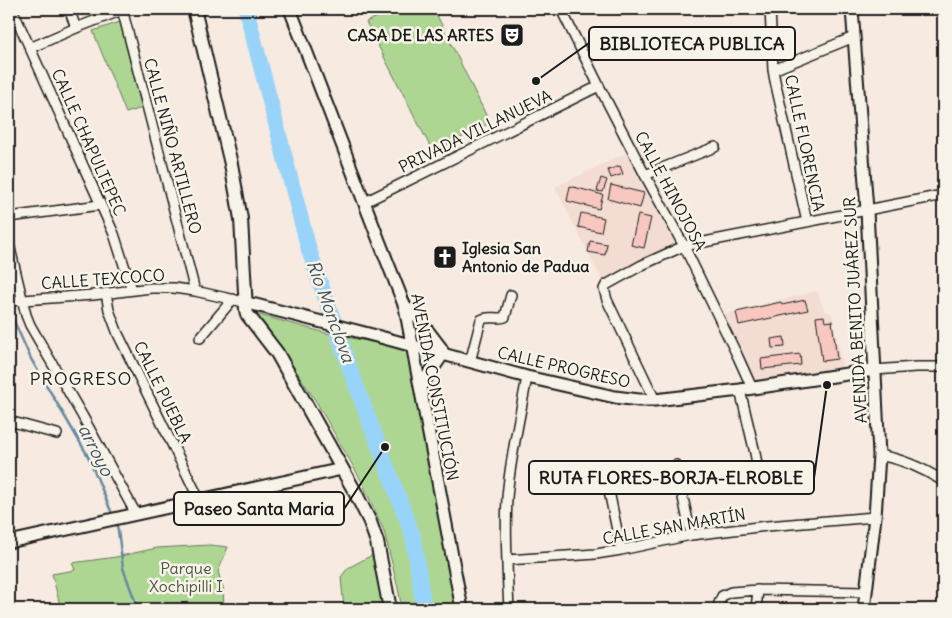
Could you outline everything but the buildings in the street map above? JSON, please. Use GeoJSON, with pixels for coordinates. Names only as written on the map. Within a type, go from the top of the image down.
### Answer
{"type":"FeatureCollection","features":[{"type":"Feature","properties":{"kind":"main road"},"geometry":{"type":"LineString","coordinates":[[194,9],[231,164],[241,219],[239,301],[277,353],[370,522],[377,542],[390,609]]}},
{"type":"Feature","properties":{"kind":"street","name":"CALLE CHAPULTEPEC"},"geometry":{"type":"LineString","coordinates":[[12,9],[114,234],[132,290]]}},
{"type":"Feature","properties":{"kind":"street"},"geometry":{"type":"LineString","coordinates":[[69,9],[76,28]]}},
{"type":"Feature","properties":{"kind":"street"},"geometry":{"type":"LineString","coordinates":[[30,48],[123,9]]}},
{"type":"Feature","properties":{"kind":"street","name":"CALLE NIÑO ARTILLERO"},"geometry":{"type":"LineString","coordinates":[[123,9],[195,291]]}},
{"type":"Feature","properties":{"kind":"street","name":"AVENIDA CONSTITUCIÓN"},"geometry":{"type":"LineString","coordinates":[[290,9],[405,307],[462,609]]}},
{"type":"Feature","properties":{"kind":"street","name":"CALLE HINOJOSA"},"geometry":{"type":"LineString","coordinates":[[561,9],[645,175],[684,246],[752,388]]}},
{"type":"Feature","properties":{"kind":"street","name":"CALLE FLORENCIA"},"geometry":{"type":"LineString","coordinates":[[770,9],[774,70],[807,222]]}},
{"type":"Feature","properties":{"kind":"street","name":"AVENIDA BENITO JUÁREZ SUR"},"geometry":{"type":"LineString","coordinates":[[852,9],[867,210],[879,456],[875,518],[864,609]]}},
{"type":"Feature","properties":{"kind":"street"},"geometry":{"type":"LineString","coordinates":[[774,70],[854,37]]}},
{"type":"Feature","properties":{"kind":"street","name":"PRIVADA VILLANUEVA"},"geometry":{"type":"LineString","coordinates":[[365,202],[599,86]]}},
{"type":"Feature","properties":{"kind":"street"},"geometry":{"type":"LineString","coordinates":[[645,175],[715,147]]}},
{"type":"Feature","properties":{"kind":"street"},"geometry":{"type":"LineString","coordinates":[[655,400],[607,300],[605,287],[631,271],[684,246],[943,195]]}},
{"type":"Feature","properties":{"kind":"street"},"geometry":{"type":"LineString","coordinates":[[9,217],[100,205]]}},
{"type":"Feature","properties":{"kind":"street"},"geometry":{"type":"LineString","coordinates":[[9,244],[30,325],[83,417],[134,514]]}},
{"type":"Feature","properties":{"kind":"street","name":"CALLE TEXCOCO"},"geometry":{"type":"LineString","coordinates":[[9,302],[151,288],[174,288],[195,291],[239,301]]}},
{"type":"Feature","properties":{"kind":"street","name":"CALLE PUEBLA"},"geometry":{"type":"LineString","coordinates":[[106,293],[109,310],[118,334],[200,500]]}},
{"type":"Feature","properties":{"kind":"street"},"geometry":{"type":"LineString","coordinates":[[470,362],[480,320],[505,317],[511,295]]}},
{"type":"Feature","properties":{"kind":"street"},"geometry":{"type":"LineString","coordinates":[[200,338],[239,301]]}},
{"type":"Feature","properties":{"kind":"street","name":"CALLE PROGRESO"},"geometry":{"type":"LineString","coordinates":[[239,301],[527,377],[615,397],[638,400],[655,400],[740,390],[874,370],[943,367]]}},
{"type":"Feature","properties":{"kind":"street"},"geometry":{"type":"LineString","coordinates":[[405,307],[415,314],[441,348],[443,355],[420,387]]}},
{"type":"Feature","properties":{"kind":"street"},"geometry":{"type":"LineString","coordinates":[[509,609],[507,521],[509,482],[527,377]]}},
{"type":"Feature","properties":{"kind":"street"},"geometry":{"type":"LineString","coordinates":[[740,390],[756,453],[758,470]]}},
{"type":"Feature","properties":{"kind":"street"},"geometry":{"type":"LineString","coordinates":[[9,421],[57,434]]}},
{"type":"Feature","properties":{"kind":"street"},"geometry":{"type":"LineString","coordinates":[[879,456],[897,459],[910,464],[943,481]]}},
{"type":"Feature","properties":{"kind":"street"},"geometry":{"type":"LineString","coordinates":[[676,465],[691,535]]}},
{"type":"Feature","properties":{"kind":"street"},"geometry":{"type":"LineString","coordinates":[[9,542],[342,469]]}},
{"type":"Feature","properties":{"kind":"street"},"geometry":{"type":"LineString","coordinates":[[609,492],[621,550]]}},
{"type":"Feature","properties":{"kind":"street","name":"CALLE SAN MARTÍN"},"geometry":{"type":"LineString","coordinates":[[507,560],[621,550],[691,535],[766,526],[875,518]]}},
{"type":"Feature","properties":{"kind":"street"},"geometry":{"type":"LineString","coordinates":[[718,609],[722,596],[730,592],[758,590],[866,592]]}},
{"type":"Feature","properties":{"kind":"street"},"geometry":{"type":"LineString","coordinates":[[756,609],[758,590]]}},
{"type":"Feature","properties":{"kind":"shaded area"},"geometry":{"type":"Polygon","coordinates":[[[626,153],[676,246],[603,282],[555,187],[626,153]]]}},
{"type":"Feature","properties":{"kind":"shaded area"},"geometry":{"type":"Polygon","coordinates":[[[817,291],[824,310],[832,314],[843,369],[753,384],[725,314],[817,291]]]}},
{"type":"Feature","properties":{"kind":"green space"},"geometry":{"type":"Polygon","coordinates":[[[394,9],[434,9],[490,123],[433,152],[366,22],[394,9]]]}},
{"type":"Feature","properties":{"kind":"green space"},"geometry":{"type":"Polygon","coordinates":[[[120,22],[142,108],[126,113],[93,31],[120,22]]]}},
{"type":"Feature","properties":{"kind":"green space"},"geometry":{"type":"Polygon","coordinates":[[[256,314],[326,333],[408,349],[458,609],[402,609],[384,531],[361,480],[317,403],[270,331],[256,314]]]}},
{"type":"Feature","properties":{"kind":"green space","name":"Parque Xochipilli I"},"geometry":{"type":"Polygon","coordinates":[[[210,545],[228,547],[218,572],[223,587],[224,609],[61,609],[52,574],[75,570],[72,563],[116,557],[157,548],[210,545]]]}},
{"type":"Feature","properties":{"kind":"green space"},"geometry":{"type":"Polygon","coordinates":[[[374,554],[383,609],[344,609],[341,577],[348,568],[374,554]]]}},
{"type":"Feature","properties":{"kind":"waterway","name":"Rio Monclova"},"geometry":{"type":"LineString","coordinates":[[246,9],[309,250],[351,372],[413,536],[424,609]]}},
{"type":"Feature","properties":{"kind":"waterway","name":"arroyo"},"geometry":{"type":"LineString","coordinates":[[9,310],[31,359],[88,456],[113,516]]}},
{"type":"Feature","properties":{"kind":"waterway","name":"arroyo"},"geometry":{"type":"LineString","coordinates":[[116,523],[123,568],[138,609]]}},
{"type":"Feature","properties":{"kind":"place","name":"CASA DE LAS ARTES"},"geometry":{"type":"Point","coordinates":[512,35]}},
{"type":"Feature","properties":{"kind":"place","name":"BIBLIOTECA PUBLICA"},"geometry":{"type":"Point","coordinates":[536,81]}},
{"type":"Feature","properties":{"kind":"place","name":"Iglesia San Antonio de Padua"},"geometry":{"type":"Point","coordinates":[445,257]}},
{"type":"Feature","properties":{"kind":"place","name":"RUTA FLORES-BORJA-ELROBLE"},"geometry":{"type":"Point","coordinates":[827,385]}},
{"type":"Feature","properties":{"kind":"place","name":"Paseo Santa Maria"},"geometry":{"type":"Point","coordinates":[385,447]}},
{"type":"Feature","properties":{"kind":"district","name":"PROGRESO"},"geometry":{"type":"Point","coordinates":[81,378]}}]}
